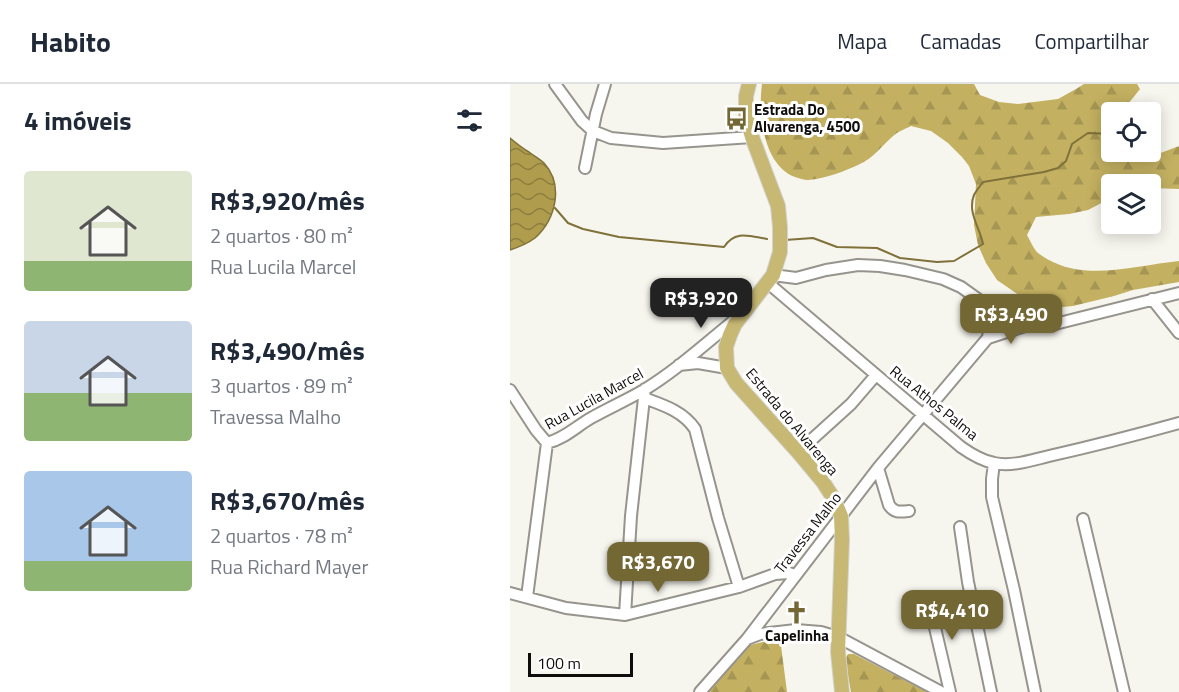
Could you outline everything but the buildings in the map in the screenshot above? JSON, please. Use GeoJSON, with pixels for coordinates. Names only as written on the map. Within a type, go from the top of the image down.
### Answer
{"type":"FeatureCollection","features":[{"type":"Feature","properties":{"kind":"main road","name":"Estrada do Alvarenga"},"geometry":{"type":"LineString","coordinates":[[749,84],[746,96],[746,116],[777,206],[780,252],[771,279],[735,324],[726,347],[727,368],[736,383],[798,452],[832,496],[841,516],[838,637],[842,692]]}},
{"type":"Feature","properties":{"kind":"street"},"geometry":{"type":"LineString","coordinates":[[555,84],[582,121],[593,131],[611,138],[663,143],[752,137]]}},
{"type":"Feature","properties":{"kind":"street"},"geometry":{"type":"LineString","coordinates":[[585,168],[605,84]]}},
{"type":"Feature","properties":{"kind":"street"},"geometry":{"type":"LineString","coordinates":[[771,279],[796,278],[858,265],[880,266],[943,279],[961,287],[1010,320],[1025,326]]}},
{"type":"Feature","properties":{"kind":"street","name":"Rua Athos Palma"},"geometry":{"type":"LineString","coordinates":[[771,279],[876,375],[961,447],[994,463],[1022,462],[1179,423]]}},
{"type":"Feature","properties":{"kind":"street"},"geometry":{"type":"LineString","coordinates":[[991,309],[988,338],[1025,326],[1047,326],[1179,293]]}},
{"type":"Feature","properties":{"kind":"street"},"geometry":{"type":"LineString","coordinates":[[1152,299],[1179,333]]}},
{"type":"Feature","properties":{"kind":"street","name":"Rua Lucila Marcel"},"geometry":{"type":"LineString","coordinates":[[510,390],[536,430],[547,442],[644,394],[742,315]]}},
{"type":"Feature","properties":{"kind":"street","name":"Travessa Malho"},"geometry":{"type":"LineString","coordinates":[[700,692],[747,639],[878,468],[988,338]]}},
{"type":"Feature","properties":{"kind":"street"},"geometry":{"type":"LineString","coordinates":[[679,365],[698,363],[727,368]]}},
{"type":"Feature","properties":{"kind":"street"},"geometry":{"type":"LineString","coordinates":[[798,452],[851,404],[876,375]]}},
{"type":"Feature","properties":{"kind":"street"},"geometry":{"type":"LineString","coordinates":[[625,615],[631,516],[644,394],[679,413],[695,429],[739,587]]}},
{"type":"Feature","properties":{"kind":"street"},"geometry":{"type":"LineString","coordinates":[[527,597],[547,442]]}},
{"type":"Feature","properties":{"kind":"street"},"geometry":{"type":"LineString","coordinates":[[994,463],[992,497],[1035,692]]}},
{"type":"Feature","properties":{"kind":"street"},"geometry":{"type":"LineString","coordinates":[[878,468],[891,508],[896,512],[909,511]]}},
{"type":"Feature","properties":{"kind":"street"},"geometry":{"type":"LineString","coordinates":[[1083,519],[1124,692]]}},
{"type":"Feature","properties":{"kind":"street"},"geometry":{"type":"LineString","coordinates":[[960,527],[968,582],[991,692]]}},
{"type":"Feature","properties":{"kind":"street"},"geometry":{"type":"LineString","coordinates":[[510,592],[566,608],[625,615],[739,587],[775,574],[795,575]]}},
{"type":"Feature","properties":{"kind":"street"},"geometry":{"type":"LineString","coordinates":[[929,602],[950,692]]}},
{"type":"Feature","properties":{"kind":"street"},"geometry":{"type":"LineString","coordinates":[[747,639],[760,634],[796,630],[821,632],[838,637],[941,692]]}},
{"type":"Feature","properties":{"kind":"green space"},"geometry":{"type":"Polygon","coordinates":[[[762,84],[974,84],[980,95],[999,102],[1018,104],[1058,99],[1084,84],[1137,84],[1140,89],[1129,102],[1101,102],[1101,162],[1161,162],[1161,153],[1179,146],[1179,189],[1161,188],[1161,174],[1101,174],[1101,203],[1088,210],[1036,217],[1027,235],[1039,254],[1062,266],[1079,270],[1112,270],[1179,261],[1179,282],[1133,290],[1073,306],[1053,308],[1032,304],[997,280],[986,263],[978,245],[974,225],[976,184],[969,166],[948,143],[931,131],[911,126],[896,134],[865,162],[835,174],[806,180],[784,171],[769,150],[762,123],[762,84]]]}},
{"type":"Feature","properties":{"kind":"green space"},"geometry":{"type":"Polygon","coordinates":[[[780,638],[787,692],[704,692],[746,646],[780,638]]]}},
{"type":"Feature","properties":{"kind":"green space"},"geometry":{"type":"Polygon","coordinates":[[[848,654],[854,654],[927,692],[851,692],[845,659],[848,654]]]}},
{"type":"Feature","properties":{"kind":"water"},"geometry":{"type":"Polygon","coordinates":[[[510,138],[544,163],[554,181],[555,202],[548,221],[535,238],[510,250],[510,138]]]}},
{"type":"Feature","properties":{"kind":"waterway"},"geometry":{"type":"LineString","coordinates":[[785,240],[813,238],[837,247],[877,248],[900,258],[937,262],[954,261],[983,244],[972,208],[974,195],[983,182],[1058,168],[1066,161],[1072,144],[1088,133],[1101,134]]}},
{"type":"Feature","properties":{"kind":"waterway"},"geometry":{"type":"LineString","coordinates":[[555,208],[568,223],[583,229],[619,237],[724,247],[738,236],[767,239]]}},
{"type":"Feature","properties":{"kind":"place","name":"Estrada Do Alvarenga, 4500"},"geometry":{"type":"Point","coordinates":[736,119]}},
{"type":"Feature","properties":{"kind":"place","name":"Capelinha"},"geometry":{"type":"Point","coordinates":[797,612]}}]}
